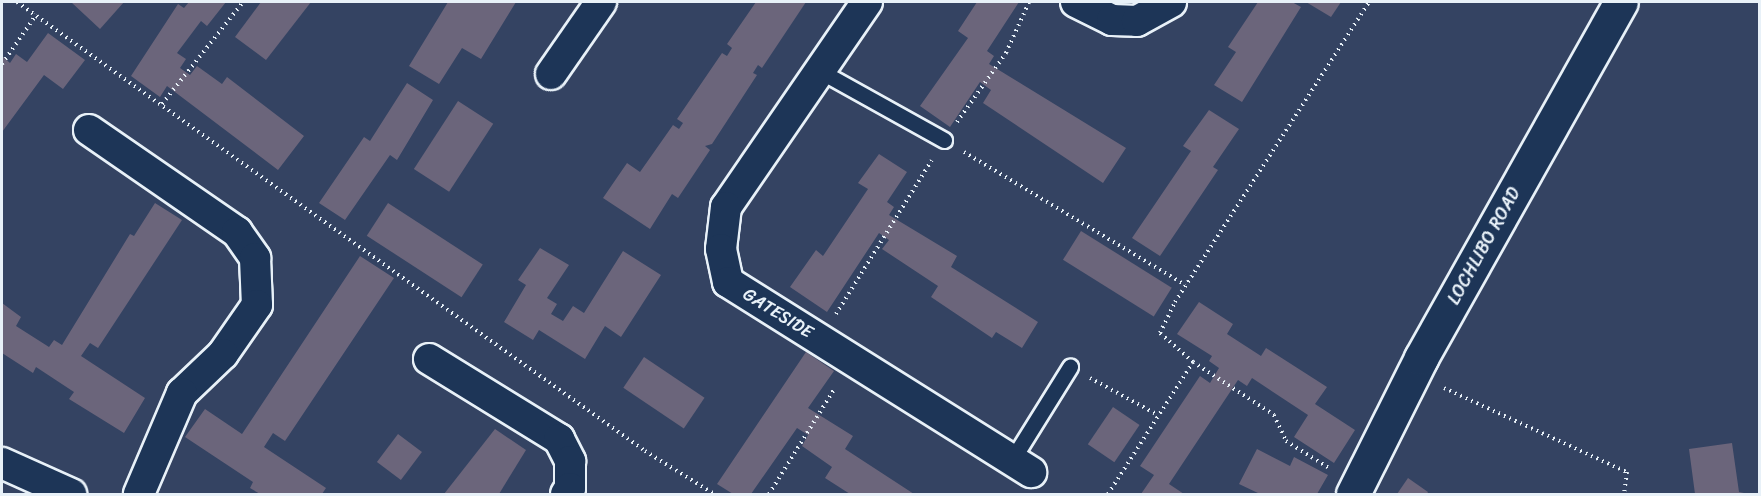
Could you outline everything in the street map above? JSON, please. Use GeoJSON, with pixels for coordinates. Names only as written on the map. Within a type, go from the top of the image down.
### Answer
{"type":"FeatureCollection","features":[{"type":"Feature","properties":{"kind":"street"},"geometry":{"type":"LineString","coordinates":[[551,74],[601,2]]}},
{"type":"Feature","properties":{"kind":"street","name":"GATESIDE"},"geometry":{"type":"LineString","coordinates":[[867,2],[726,207],[721,249],[728,282],[1021,466]]}},
{"type":"Feature","properties":{"kind":"street"},"geometry":{"type":"LineString","coordinates":[[1076,2],[1112,20],[1137,21],[1171,2]]}},
{"type":"Feature","properties":{"kind":"street","name":"LOCHLIBO ROAD"},"geometry":{"type":"LineString","coordinates":[[1355,490],[1413,375],[1622,2]]}},
{"type":"Feature","properties":{"kind":"street"},"geometry":{"type":"LineString","coordinates":[[89,130],[237,232],[255,258],[257,305],[223,354],[182,393],[139,495]]}},
{"type":"Feature","properties":{"kind":"street"},"geometry":{"type":"LineString","coordinates":[[429,359],[559,439],[570,461],[570,488],[566,495]]}},
{"type":"Feature","properties":{"kind":"street"},"geometry":{"type":"LineString","coordinates":[[2,463],[71,495]]}},
{"type":"Feature","properties":{"kind":"lane"},"geometry":{"type":"LineString","coordinates":[[820,71],[944,140]]}},
{"type":"Feature","properties":{"kind":"lane","name":"GATESIDE"},"geometry":{"type":"LineString","coordinates":[[1021,466],[1071,367]]}},
{"type":"Feature","properties":{"kind":"path"},"geometry":{"type":"LineString","coordinates":[[17,2],[645,451],[714,495]]}},
{"type":"Feature","properties":{"kind":"path"},"geometry":{"type":"LineString","coordinates":[[162,104],[243,2]]}},
{"type":"Feature","properties":{"kind":"path"},"geometry":{"type":"LineString","coordinates":[[820,339],[944,140],[1006,53],[1029,2]]}},
{"type":"Feature","properties":{"kind":"path"},"geometry":{"type":"LineString","coordinates":[[1355,490],[1286,441],[1274,415],[1193,362],[1160,333],[1185,285],[1369,2]]}},
{"type":"Feature","properties":{"kind":"path"},"geometry":{"type":"LineString","coordinates":[[2,64],[36,15]]}},
{"type":"Feature","properties":{"kind":"path"},"geometry":{"type":"LineString","coordinates":[[944,140],[1185,285]]}},
{"type":"Feature","properties":{"kind":"path"},"geometry":{"type":"LineString","coordinates":[[769,495],[823,403],[856,361]]}},
{"type":"Feature","properties":{"kind":"path"},"geometry":{"type":"LineString","coordinates":[[1107,495],[1193,362]]}},
{"type":"Feature","properties":{"kind":"path"},"geometry":{"type":"LineString","coordinates":[[1071,367],[1158,415]]}},
{"type":"Feature","properties":{"kind":"path"},"geometry":{"type":"LineString","coordinates":[[1413,375],[1628,472],[1624,495]]}},
{"type":"Feature","properties":{"kind":"building"},"geometry":{"type":"Polygon","coordinates":[[[71,2],[124,2],[100,29],[71,2]]]}},
{"type":"Feature","properties":{"kind":"building"},"geometry":{"type":"Polygon","coordinates":[[[189,2],[226,2],[207,26],[201,21],[177,53],[186,59],[180,68],[190,75],[197,66],[222,84],[227,77],[304,136],[278,170],[167,86],[160,97],[131,76],[178,4],[184,8],[189,2]]]}},
{"type":"Feature","properties":{"kind":"building"},"geometry":{"type":"Polygon","coordinates":[[[261,2],[311,2],[266,60],[235,37],[261,2]]]}},
{"type":"Feature","properties":{"kind":"building"},"geometry":{"type":"Polygon","coordinates":[[[448,2],[516,2],[481,59],[462,48],[439,84],[409,66],[448,2]]]}},
{"type":"Feature","properties":{"kind":"building"},"geometry":{"type":"Polygon","coordinates":[[[756,2],[806,2],[762,68],[758,65],[753,73],[757,75],[712,144],[705,146],[710,150],[678,198],[672,194],[650,229],[603,198],[627,163],[640,172],[673,125],[679,129],[683,123],[677,119],[722,53],[727,56],[732,48],[727,44],[756,2]]]}},
{"type":"Feature","properties":{"kind":"building"},"geometry":{"type":"Polygon","coordinates":[[[977,2],[1019,2],[987,51],[994,56],[989,64],[1126,148],[1103,183],[983,103],[991,90],[980,82],[950,127],[920,106],[968,38],[958,31],[977,2]]]}},
{"type":"Feature","properties":{"kind":"building"},"geometry":{"type":"Polygon","coordinates":[[[1258,2],[1292,2],[1301,7],[1242,102],[1214,85],[1236,52],[1228,47],[1258,2]]]}},
{"type":"Feature","properties":{"kind":"building"},"geometry":{"type":"Polygon","coordinates":[[[1306,2],[1341,2],[1331,17],[1306,2]]]}},
{"type":"Feature","properties":{"kind":"building"},"geometry":{"type":"Polygon","coordinates":[[[48,33],[85,60],[63,89],[44,75],[2,132],[2,56],[10,63],[16,54],[27,62],[48,33]]]}},
{"type":"Feature","properties":{"kind":"building"},"geometry":{"type":"Polygon","coordinates":[[[407,83],[433,100],[397,160],[390,155],[345,220],[319,203],[364,137],[370,141],[407,83]]]}},
{"type":"Feature","properties":{"kind":"building"},"geometry":{"type":"Polygon","coordinates":[[[458,101],[493,124],[449,192],[414,169],[458,101]]]}},
{"type":"Feature","properties":{"kind":"building"},"geometry":{"type":"Polygon","coordinates":[[[1209,110],[1239,129],[1213,167],[1218,170],[1160,256],[1132,238],[1191,151],[1183,146],[1209,110]]]}},
{"type":"Feature","properties":{"kind":"building"},"geometry":{"type":"Polygon","coordinates":[[[879,154],[907,172],[887,202],[894,207],[889,215],[957,256],[951,267],[1038,322],[1022,348],[996,332],[992,338],[931,297],[938,286],[882,249],[889,240],[879,233],[827,312],[790,287],[816,250],[823,256],[868,189],[858,183],[879,154]]]}},
{"type":"Feature","properties":{"kind":"building"},"geometry":{"type":"Polygon","coordinates":[[[155,203],[182,220],[98,348],[90,343],[81,356],[145,398],[124,433],[69,399],[74,392],[36,367],[33,373],[2,353],[2,303],[21,317],[16,326],[49,347],[54,340],[62,345],[130,234],[134,236],[155,203]]]}},
{"type":"Feature","properties":{"kind":"building"},"geometry":{"type":"Polygon","coordinates":[[[388,203],[483,265],[462,297],[367,236],[388,203]]]}},
{"type":"Feature","properties":{"kind":"building"},"geometry":{"type":"Polygon","coordinates":[[[1081,231],[1172,288],[1154,317],[1063,260],[1081,231]]]}},
{"type":"Feature","properties":{"kind":"building"},"geometry":{"type":"Polygon","coordinates":[[[540,248],[569,265],[547,298],[557,304],[551,314],[563,321],[573,306],[584,313],[623,251],[661,275],[621,337],[605,326],[585,359],[539,330],[533,340],[504,322],[526,285],[518,280],[540,248]]]}},
{"type":"Feature","properties":{"kind":"building"},"geometry":{"type":"Polygon","coordinates":[[[360,256],[394,278],[285,441],[273,433],[264,447],[326,488],[322,494],[260,494],[250,488],[253,482],[185,437],[205,409],[242,434],[360,256]]]}},
{"type":"Feature","properties":{"kind":"building"},"geometry":{"type":"Polygon","coordinates":[[[1199,302],[1233,324],[1227,334],[1261,356],[1266,348],[1327,387],[1315,404],[1355,430],[1334,463],[1294,437],[1308,415],[1252,378],[1247,386],[1238,380],[1169,484],[1184,494],[1141,494],[1154,475],[1140,466],[1200,376],[1210,383],[1219,368],[1209,361],[1212,356],[1177,334],[1199,302]]]}},
{"type":"Feature","properties":{"kind":"building"},"geometry":{"type":"Polygon","coordinates":[[[806,352],[834,371],[808,408],[853,436],[845,449],[914,494],[850,494],[825,478],[832,467],[802,446],[808,435],[797,428],[751,494],[733,494],[717,484],[806,352]]]}},
{"type":"Feature","properties":{"kind":"building"},"geometry":{"type":"Polygon","coordinates":[[[644,357],[705,398],[684,428],[623,388],[644,357]]]}},
{"type":"Feature","properties":{"kind":"building"},"geometry":{"type":"Polygon","coordinates":[[[1113,407],[1140,425],[1114,462],[1088,444],[1113,407]]]}},
{"type":"Feature","properties":{"kind":"building"},"geometry":{"type":"Polygon","coordinates":[[[495,429],[526,450],[499,494],[444,494],[495,429]]]}},
{"type":"Feature","properties":{"kind":"building"},"geometry":{"type":"Polygon","coordinates":[[[398,434],[422,452],[401,480],[377,462],[398,434]]]}},
{"type":"Feature","properties":{"kind":"building"},"geometry":{"type":"Polygon","coordinates":[[[1732,443],[1739,492],[1749,494],[1695,494],[1689,449],[1732,443]]]}},
{"type":"Feature","properties":{"kind":"building"},"geometry":{"type":"Polygon","coordinates":[[[1257,449],[1290,466],[1294,457],[1328,475],[1317,494],[1260,494],[1239,484],[1257,449]]]}},
{"type":"Feature","properties":{"kind":"building"},"geometry":{"type":"Polygon","coordinates":[[[1408,478],[1428,492],[1427,494],[1397,494],[1408,478]]]}}]}
